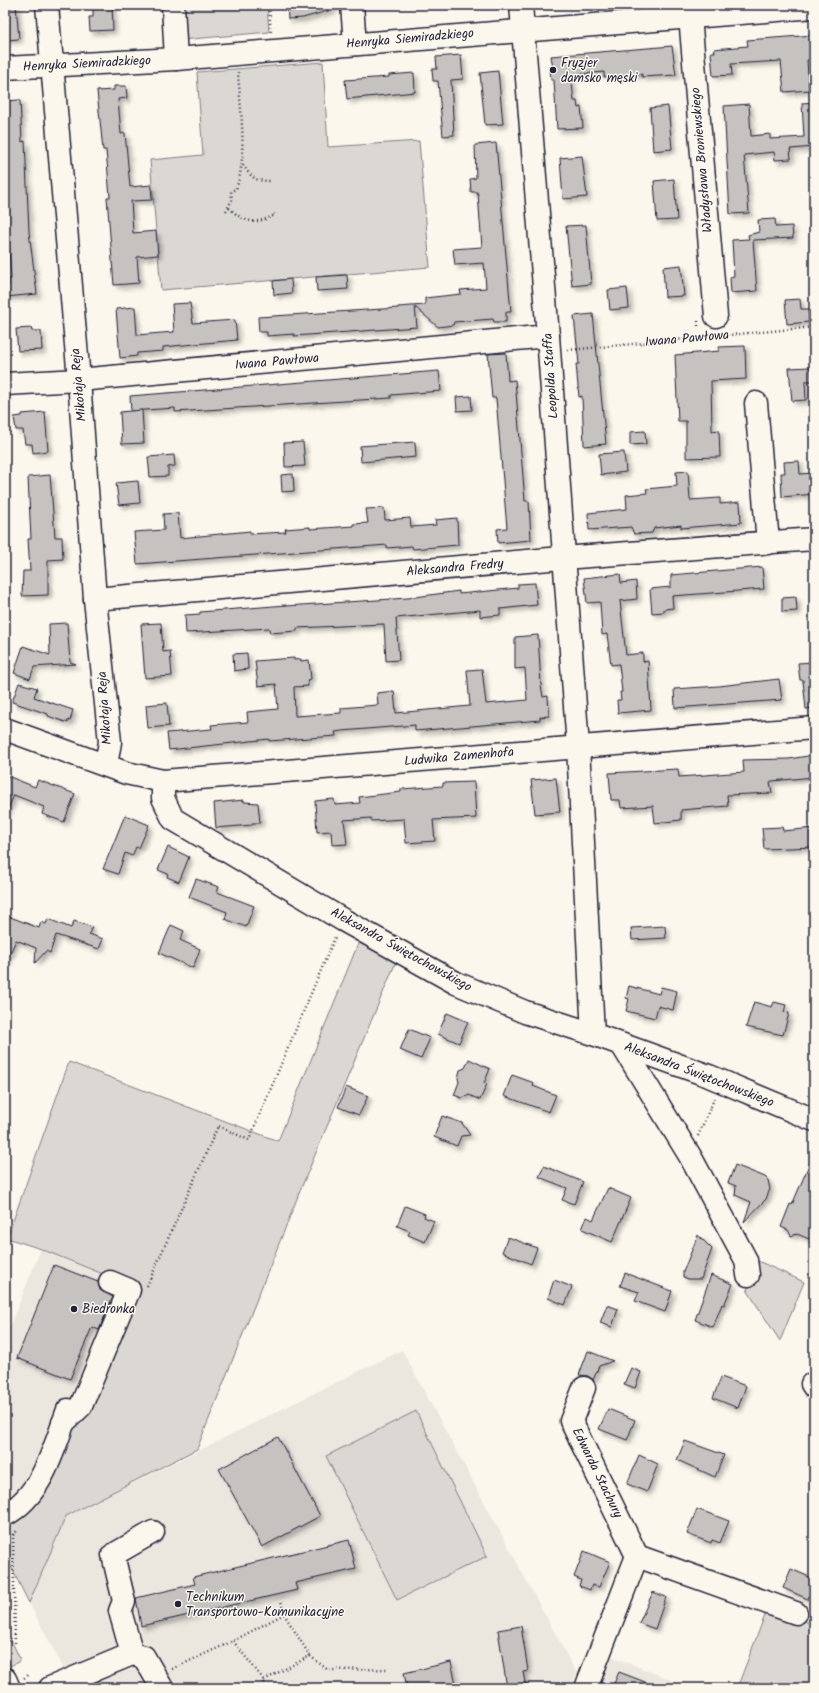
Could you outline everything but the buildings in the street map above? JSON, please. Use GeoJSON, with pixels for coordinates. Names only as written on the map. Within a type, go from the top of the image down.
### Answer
{"type":"FeatureCollection","features":[{"type":"Feature","properties":{"kind":"street","name":"Mikołaja Reja"},"geometry":{"type":"LineString","coordinates":[[47,5],[79,380],[95,599],[110,742],[106,765]]}},
{"type":"Feature","properties":{"kind":"street"},"geometry":{"type":"LineString","coordinates":[[173,5],[176,59]]}},
{"type":"Feature","properties":{"kind":"street"},"geometry":{"type":"LineString","coordinates":[[352,5],[355,44]]}},
{"type":"Feature","properties":{"kind":"street","name":"Leopolda Staffa"},"geometry":{"type":"LineString","coordinates":[[521,5],[554,344],[563,558],[578,747],[593,1034]]}},
{"type":"Feature","properties":{"kind":"street","name":"Henryka Siemiradzkiego"},"geometry":{"type":"LineString","coordinates":[[5,68],[176,59],[523,31],[689,11],[814,7]]}},
{"type":"Feature","properties":{"kind":"street","name":"Władysława Broniewskiego"},"geometry":{"type":"LineString","coordinates":[[689,11],[716,316]]}},
{"type":"Feature","properties":{"kind":"street","name":"Iwana Pawłowa"},"geometry":{"type":"LineString","coordinates":[[5,384],[79,380],[554,344]]}},
{"type":"Feature","properties":{"kind":"street"},"geometry":{"type":"LineString","coordinates":[[756,403],[768,543]]}},
{"type":"Feature","properties":{"kind":"street","name":"Aleksandra Fredry"},"geometry":{"type":"LineString","coordinates":[[95,599],[563,558],[814,539]]}},
{"type":"Feature","properties":{"kind":"street","name":"Ludwika Zamenhofa"},"geometry":{"type":"LineString","coordinates":[[106,765],[143,778],[163,781],[814,728]]}},
{"type":"Feature","properties":{"kind":"street"},"geometry":{"type":"LineString","coordinates":[[5,729],[106,765]]}},
{"type":"Feature","properties":{"kind":"street","name":"Aleksandra Świętochowskiego"},"geometry":{"type":"LineString","coordinates":[[163,781],[163,798],[173,818],[343,920],[456,983],[525,1012],[593,1034],[721,1081],[814,1120]]}},
{"type":"Feature","properties":{"kind":"street"},"geometry":{"type":"LineString","coordinates":[[622,1045],[690,1156],[746,1260],[748,1275]]}},
{"type":"Feature","properties":{"kind":"street"},"geometry":{"type":"LineString","coordinates":[[63,1423],[81,1406],[129,1290],[110,1282]]}},
{"type":"Feature","properties":{"kind":"street"},"geometry":{"type":"LineString","coordinates":[[9,1513],[28,1498],[44,1474],[79,1383]]}},
{"type":"Feature","properties":{"kind":"street","name":"Edwarda Stachury"},"geometry":{"type":"LineString","coordinates":[[584,1388],[572,1421],[637,1556]]}},
{"type":"Feature","properties":{"kind":"street"},"geometry":{"type":"LineString","coordinates":[[132,1654],[120,1611],[124,1601],[113,1555],[153,1532]]}},
{"type":"Feature","properties":{"kind":"street"},"geometry":{"type":"LineString","coordinates":[[586,1688],[637,1556],[796,1613]]}},
{"type":"Feature","properties":{"kind":"street"},"geometry":{"type":"LineString","coordinates":[[50,1688],[132,1654],[144,1657],[159,1682]]}},
{"type":"Feature","properties":{"kind":"street"},"geometry":{"type":"LineString","coordinates":[[5,1679],[10,1688]]}},
{"type":"Feature","properties":{"kind":"path"},"geometry":{"type":"LineString","coordinates":[[251,5],[251,8],[269,8],[272,38]]}},
{"type":"Feature","properties":{"kind":"path"},"geometry":{"type":"LineString","coordinates":[[226,211],[232,200],[231,191],[236,189],[242,165],[238,67]]}},
{"type":"Feature","properties":{"kind":"path"},"geometry":{"type":"LineString","coordinates":[[242,165],[251,177],[260,181],[271,181]]}},
{"type":"Feature","properties":{"kind":"path"},"geometry":{"type":"LineString","coordinates":[[229,208],[239,217],[248,221],[267,219],[275,215],[274,214]]}},
{"type":"Feature","properties":{"kind":"path","name":"Iwana Pawłowa"},"geometry":{"type":"LineString","coordinates":[[554,344],[814,327]]}},
{"type":"Feature","properties":{"kind":"path"},"geometry":{"type":"LineString","coordinates":[[147,1287],[218,1126],[249,1140],[343,920]]}},
{"type":"Feature","properties":{"kind":"path"},"geometry":{"type":"LineString","coordinates":[[690,1156],[721,1081]]}},
{"type":"Feature","properties":{"kind":"path"},"geometry":{"type":"LineString","coordinates":[[9,1513],[15,1643]]}},
{"type":"Feature","properties":{"kind":"path"},"geometry":{"type":"LineString","coordinates":[[281,1601],[284,1614],[310,1656],[328,1670],[390,1669]]}},
{"type":"Feature","properties":{"kind":"path"},"geometry":{"type":"LineString","coordinates":[[159,1682],[284,1614]]}},
{"type":"Feature","properties":{"kind":"path"},"geometry":{"type":"LineString","coordinates":[[233,1641],[264,1680],[265,1688]]}},
{"type":"Feature","properties":{"kind":"path"},"geometry":{"type":"LineString","coordinates":[[264,1680],[310,1656]]}},
{"type":"Feature","properties":{"kind":"shaded area"},"geometry":{"type":"Polygon","coordinates":[[[178,5],[267,5],[269,32],[181,40],[178,5]]]}},
{"type":"Feature","properties":{"kind":"shaded area"},"geometry":{"type":"Polygon","coordinates":[[[323,62],[328,147],[419,141],[430,267],[161,290],[150,160],[203,155],[197,72],[323,62]]]}},
{"type":"Feature","properties":{"kind":"shaded area"},"geometry":{"type":"Polygon","coordinates":[[[360,939],[398,957],[302,1186],[197,1449],[66,1516],[29,1603],[5,1555],[5,1526],[83,1416],[135,1287],[41,1249],[7,1238],[69,1062],[278,1141],[360,939]]]}},
{"type":"Feature","properties":{"kind":"shaded area"},"geometry":{"type":"Polygon","coordinates":[[[41,1249],[135,1288],[83,1416],[5,1526],[5,1338],[41,1249]]]}},
{"type":"Feature","properties":{"kind":"shaded area"},"geometry":{"type":"Polygon","coordinates":[[[758,1261],[804,1282],[780,1341],[747,1290],[758,1261]]]}},
{"type":"Feature","properties":{"kind":"shaded area"},"geometry":{"type":"Polygon","coordinates":[[[402,1350],[577,1674],[571,1688],[154,1688],[153,1686],[149,1688],[74,1688],[29,1603],[66,1516],[402,1350]]]}},
{"type":"Feature","properties":{"kind":"shaded area"},"geometry":{"type":"Polygon","coordinates":[[[416,1411],[487,1556],[397,1600],[326,1456],[416,1411]]]}},
{"type":"Feature","properties":{"kind":"shaded area"},"geometry":{"type":"Polygon","coordinates":[[[767,1610],[814,1624],[814,1688],[737,1688],[767,1610]]]}},
{"type":"Feature","properties":{"kind":"shaded area"},"geometry":{"type":"Polygon","coordinates":[[[5,1638],[13,1644],[20,1659],[18,1662],[10,1666],[5,1656],[5,1638]]]}},
{"type":"Feature","properties":{"kind":"shaded area"},"geometry":{"type":"Polygon","coordinates":[[[610,1656],[674,1681],[671,1688],[597,1688],[610,1656]]]}},
{"type":"Feature","properties":{"kind":"place","name":"Fryzjer damsko męski"},"geometry":{"type":"Point","coordinates":[553,70]}},
{"type":"Feature","properties":{"kind":"place","name":"Biedronka"},"geometry":{"type":"Point","coordinates":[74,1309]}},
{"type":"Feature","properties":{"kind":"place","name":"Technikum Transportowo-Komunikacyjne"},"geometry":{"type":"Point","coordinates":[178,1604]}}]}
